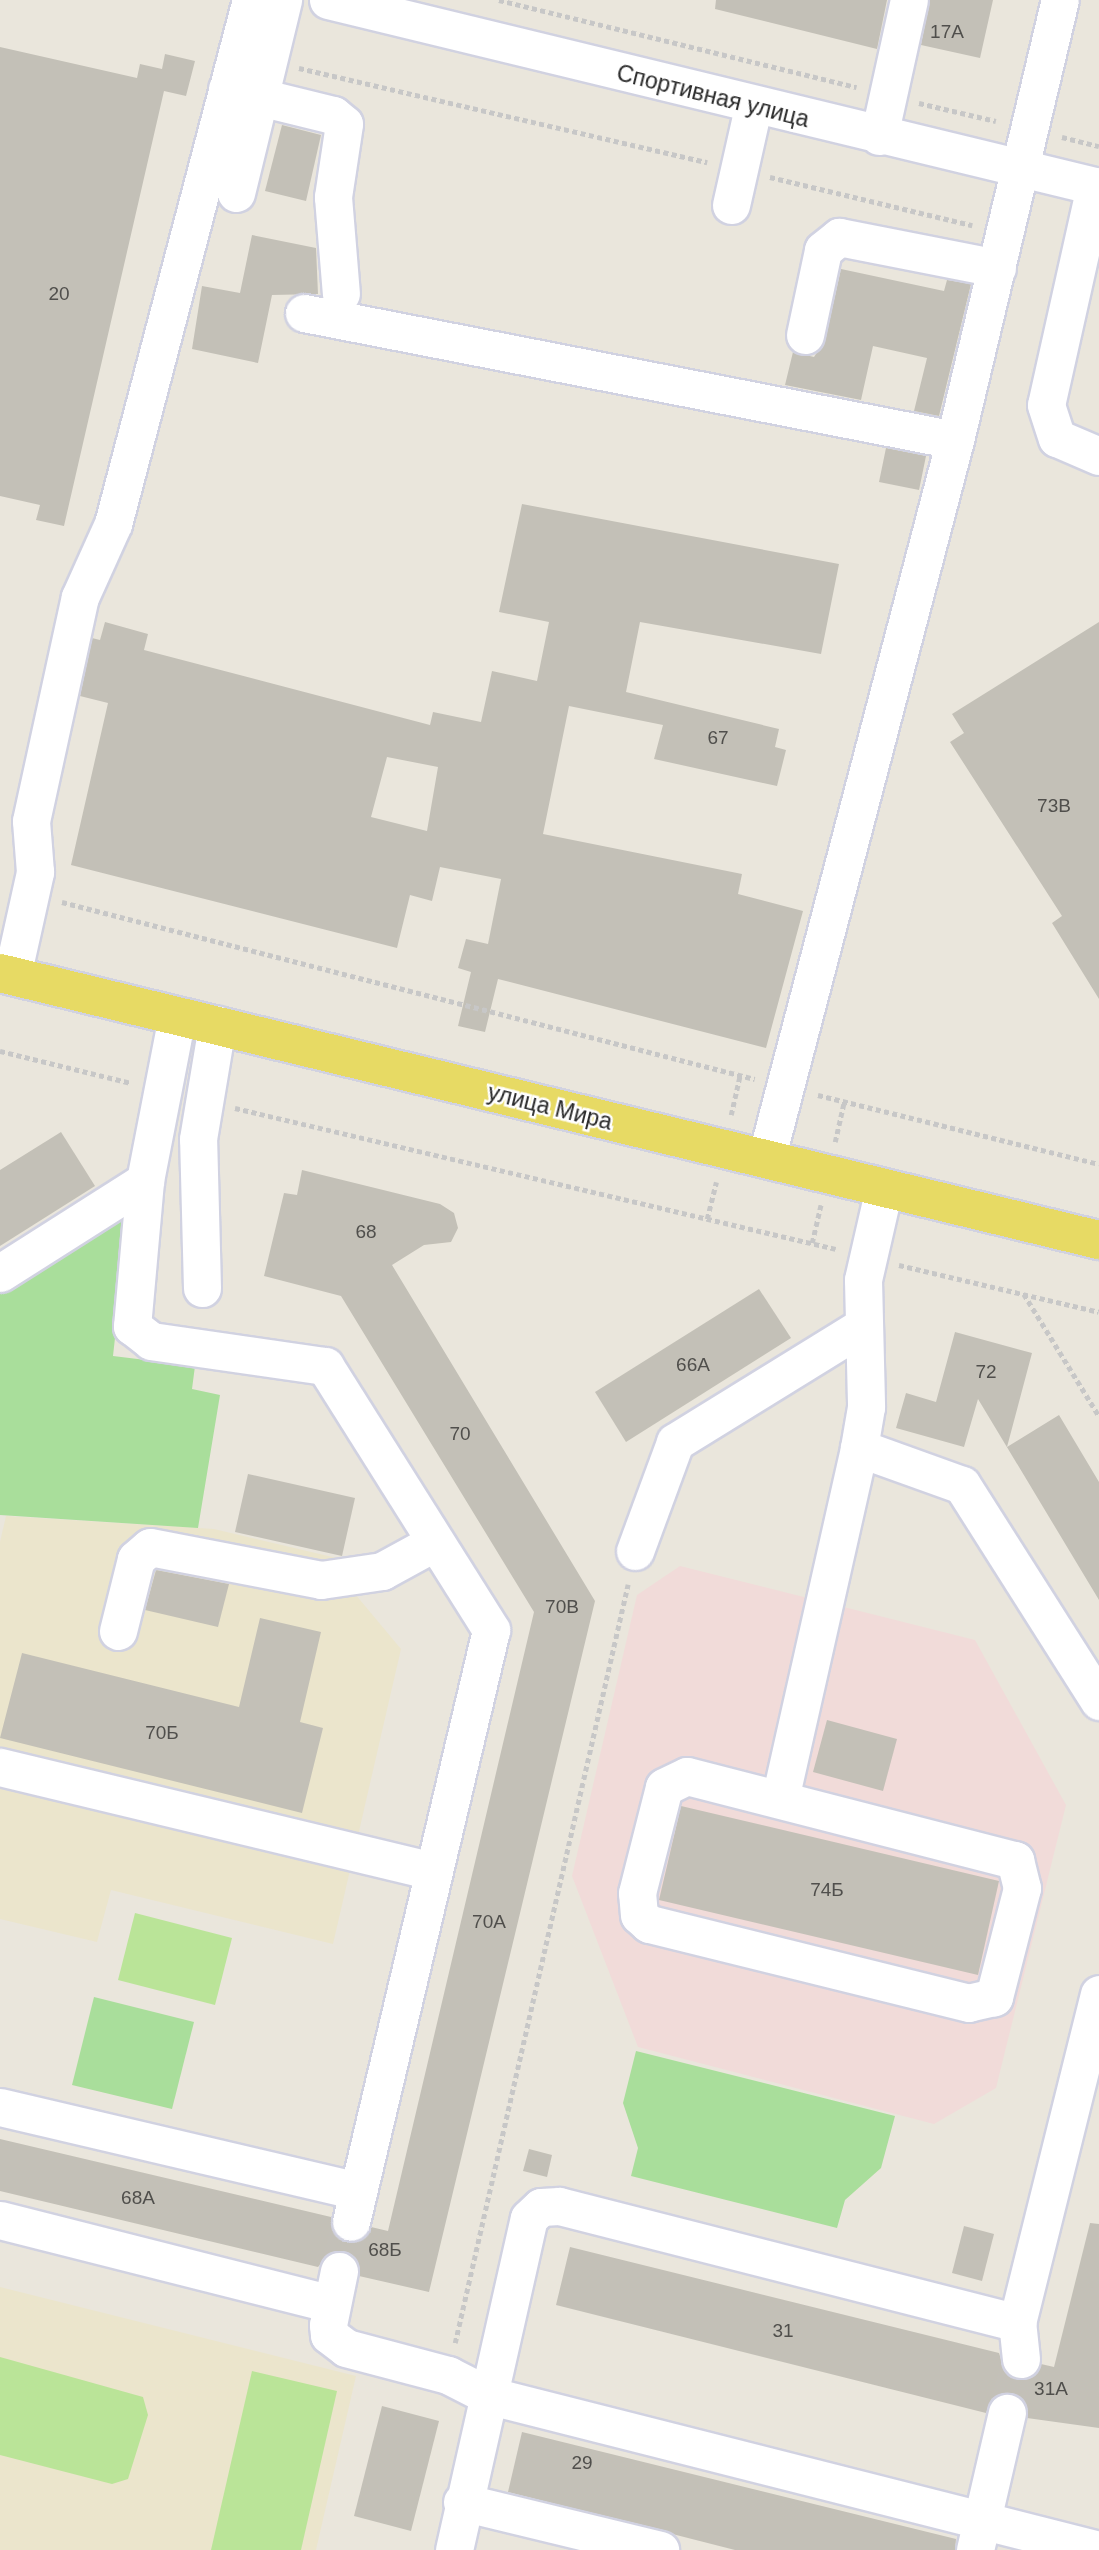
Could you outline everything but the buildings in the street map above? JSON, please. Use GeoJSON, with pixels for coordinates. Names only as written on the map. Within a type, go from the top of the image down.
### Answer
{"type":"FeatureCollection","features":[{"type":"Feature","properties":{"kind":"main road","name":"улица Мира"},"geometry":{"type":"LineString","coordinates":[[6,974],[1099,1240]]}},
{"type":"Feature","properties":{"kind":"street"},"geometry":{"type":"LineString","coordinates":[[236,193],[251,0]]}},
{"type":"Feature","properties":{"kind":"street"},"geometry":{"type":"LineString","coordinates":[[6,974],[32,894],[31,821],[80,597],[113,524],[243,93],[268,60],[283,0]]}},
{"type":"Feature","properties":{"kind":"street","name":"Спортивная улица"},"geometry":{"type":"LineString","coordinates":[[328,0],[753,107],[1097,187]]}},
{"type":"Feature","properties":{"kind":"street"},"geometry":{"type":"LineString","coordinates":[[879,136],[909,0]]}},
{"type":"Feature","properties":{"kind":"street"},"geometry":{"type":"LineString","coordinates":[[766,1159],[955,440],[1060,0]]}},
{"type":"Feature","properties":{"kind":"street"},"geometry":{"type":"LineString","coordinates":[[243,93],[333,115],[344,124],[333,197],[341,295]]}},
{"type":"Feature","properties":{"kind":"street"},"geometry":{"type":"LineString","coordinates":[[731,205],[753,107]]}},
{"type":"Feature","properties":{"kind":"street"},"geometry":{"type":"LineString","coordinates":[[1097,187],[1046,405],[1057,438],[1099,456]]}},
{"type":"Feature","properties":{"kind":"street"},"geometry":{"type":"LineString","coordinates":[[805,335],[823,250],[839,237],[997,268]]}},
{"type":"Feature","properties":{"kind":"street"},"geometry":{"type":"LineString","coordinates":[[304,313],[955,440]]}},
{"type":"Feature","properties":{"kind":"street"},"geometry":{"type":"LineString","coordinates":[[0,2107],[354,2207],[491,1629],[325,1366],[137,1334],[130,1311],[145,1181],[159,1090],[177,1016]]}},
{"type":"Feature","properties":{"kind":"street"},"geometry":{"type":"LineString","coordinates":[[202,1288],[198,1139],[217,1025]]}},
{"type":"Feature","properties":{"kind":"street"},"geometry":{"type":"LineString","coordinates":[[0,1273],[145,1181]]}},
{"type":"Feature","properties":{"kind":"street"},"geometry":{"type":"LineString","coordinates":[[780,1799],[866,1407],[863,1326],[867,1257],[884,1188]]}},
{"type":"Feature","properties":{"kind":"street"},"geometry":{"type":"LineString","coordinates":[[635,1551],[675,1442],[863,1326]]}},
{"type":"Feature","properties":{"kind":"street"},"geometry":{"type":"LineString","coordinates":[[859,1448],[962,1485],[1099,1701]]}},
{"type":"Feature","properties":{"kind":"street"},"geometry":{"type":"LineString","coordinates":[[118,1631],[136,1559],[150,1547],[321,1580],[382,1571],[435,1542]]}},
{"type":"Feature","properties":{"kind":"street"},"geometry":{"type":"LineString","coordinates":[[0,1768],[433,1871]]}},
{"type":"Feature","properties":{"kind":"street"},"geometry":{"type":"LineString","coordinates":[[687,1776],[780,1799],[1016,1860],[1022,1888],[994,1997],[969,2003],[649,1924],[639,1915],[637,1893],[670,1779],[687,1776]]}},
{"type":"Feature","properties":{"kind":"street"},"geometry":{"type":"LineString","coordinates":[[1021,2359],[1017,2323],[1099,1994]]}},
{"type":"Feature","properties":{"kind":"street"},"geometry":{"type":"LineString","coordinates":[[454,2550],[462,2502],[529,2218],[541,2207],[559,2206],[1017,2323]]}},
{"type":"Feature","properties":{"kind":"street"},"geometry":{"type":"LineString","coordinates":[[0,2220],[335,2288],[329,2335],[336,2343],[448,2375],[487,2395],[978,2535],[1099,2550]]}},
{"type":"Feature","properties":{"kind":"street"},"geometry":{"type":"LineString","coordinates":[[978,2535],[1007,2413]]}},
{"type":"Feature","properties":{"kind":"street"},"geometry":{"type":"LineString","coordinates":[[462,2502],[660,2550]]}},
{"type":"Feature","properties":{"kind":"path"},"geometry":{"type":"LineString","coordinates":[[499,0],[1099,146]]}},
{"type":"Feature","properties":{"kind":"path"},"geometry":{"type":"LineString","coordinates":[[268,60],[1006,233]]}},
{"type":"Feature","properties":{"kind":"path"},"geometry":{"type":"LineString","coordinates":[[32,894],[1099,1164]]}},
{"type":"Feature","properties":{"kind":"path"},"geometry":{"type":"LineString","coordinates":[[0,1051],[159,1090]]}},
{"type":"Feature","properties":{"kind":"path"},"geometry":{"type":"LineString","coordinates":[[203,1100],[1099,1312]]}},
{"type":"Feature","properties":{"kind":"path"},"geometry":{"type":"LineString","coordinates":[[1024,1293],[1099,1416]]}},
{"type":"Feature","properties":{"kind":"path"},"geometry":{"type":"LineString","coordinates":[[448,2375],[635,1551]]}},
{"type":"Feature","properties":{"kind":"shaded area"},"geometry":{"type":"Polygon","coordinates":[[[6,1516],[214,1529],[345,1560],[350,1588],[401,1649],[333,1944],[111,1890],[97,1942],[0,1919],[0,1542],[6,1516]]]}},
{"type":"Feature","properties":{"kind":"shaded area"},"geometry":{"type":"Polygon","coordinates":[[[680,1566],[975,1640],[1066,1805],[996,2088],[934,2124],[638,2047],[572,1876],[637,1595],[680,1566]]]}},
{"type":"Feature","properties":{"kind":"shaded area"},"geometry":{"type":"Polygon","coordinates":[[[0,2287],[356,2376],[316,2550],[0,2550],[0,2287]]]}},
{"type":"Feature","properties":{"kind":"green space"},"geometry":{"type":"Polygon","coordinates":[[[129,1212],[113,1356],[195,1366],[192,1389],[220,1395],[198,1528],[0,1515],[0,1293],[129,1212]]]}},
{"type":"Feature","properties":{"kind":"green space"},"geometry":{"type":"Polygon","coordinates":[[[135,1913],[232,1938],[215,2005],[118,1980],[135,1913]]]}},
{"type":"Feature","properties":{"kind":"green space"},"geometry":{"type":"Polygon","coordinates":[[[94,1997],[194,2022],[172,2109],[72,2085],[94,1997]]]}},
{"type":"Feature","properties":{"kind":"green space"},"geometry":{"type":"Polygon","coordinates":[[[636,2051],[895,2116],[881,2168],[845,2200],[837,2228],[631,2176],[638,2148],[623,2103],[636,2051]]]}},
{"type":"Feature","properties":{"kind":"green space"},"geometry":{"type":"Polygon","coordinates":[[[0,2357],[143,2397],[148,2415],[128,2479],[112,2484],[0,2455],[0,2357]]]}},
{"type":"Feature","properties":{"kind":"green space"},"geometry":{"type":"Polygon","coordinates":[[[252,2371],[337,2391],[301,2550],[211,2550],[252,2371]]]}},
{"type":"Feature","properties":{"kind":"tunnel"},"geometry":{"type":"LineString","coordinates":[[339,2271],[351,2222]]}},
{"type":"Feature","properties":{"kind":"tunnel"},"geometry":{"type":"LineString","coordinates":[[1007,2413],[1021,2359]]}}]}
